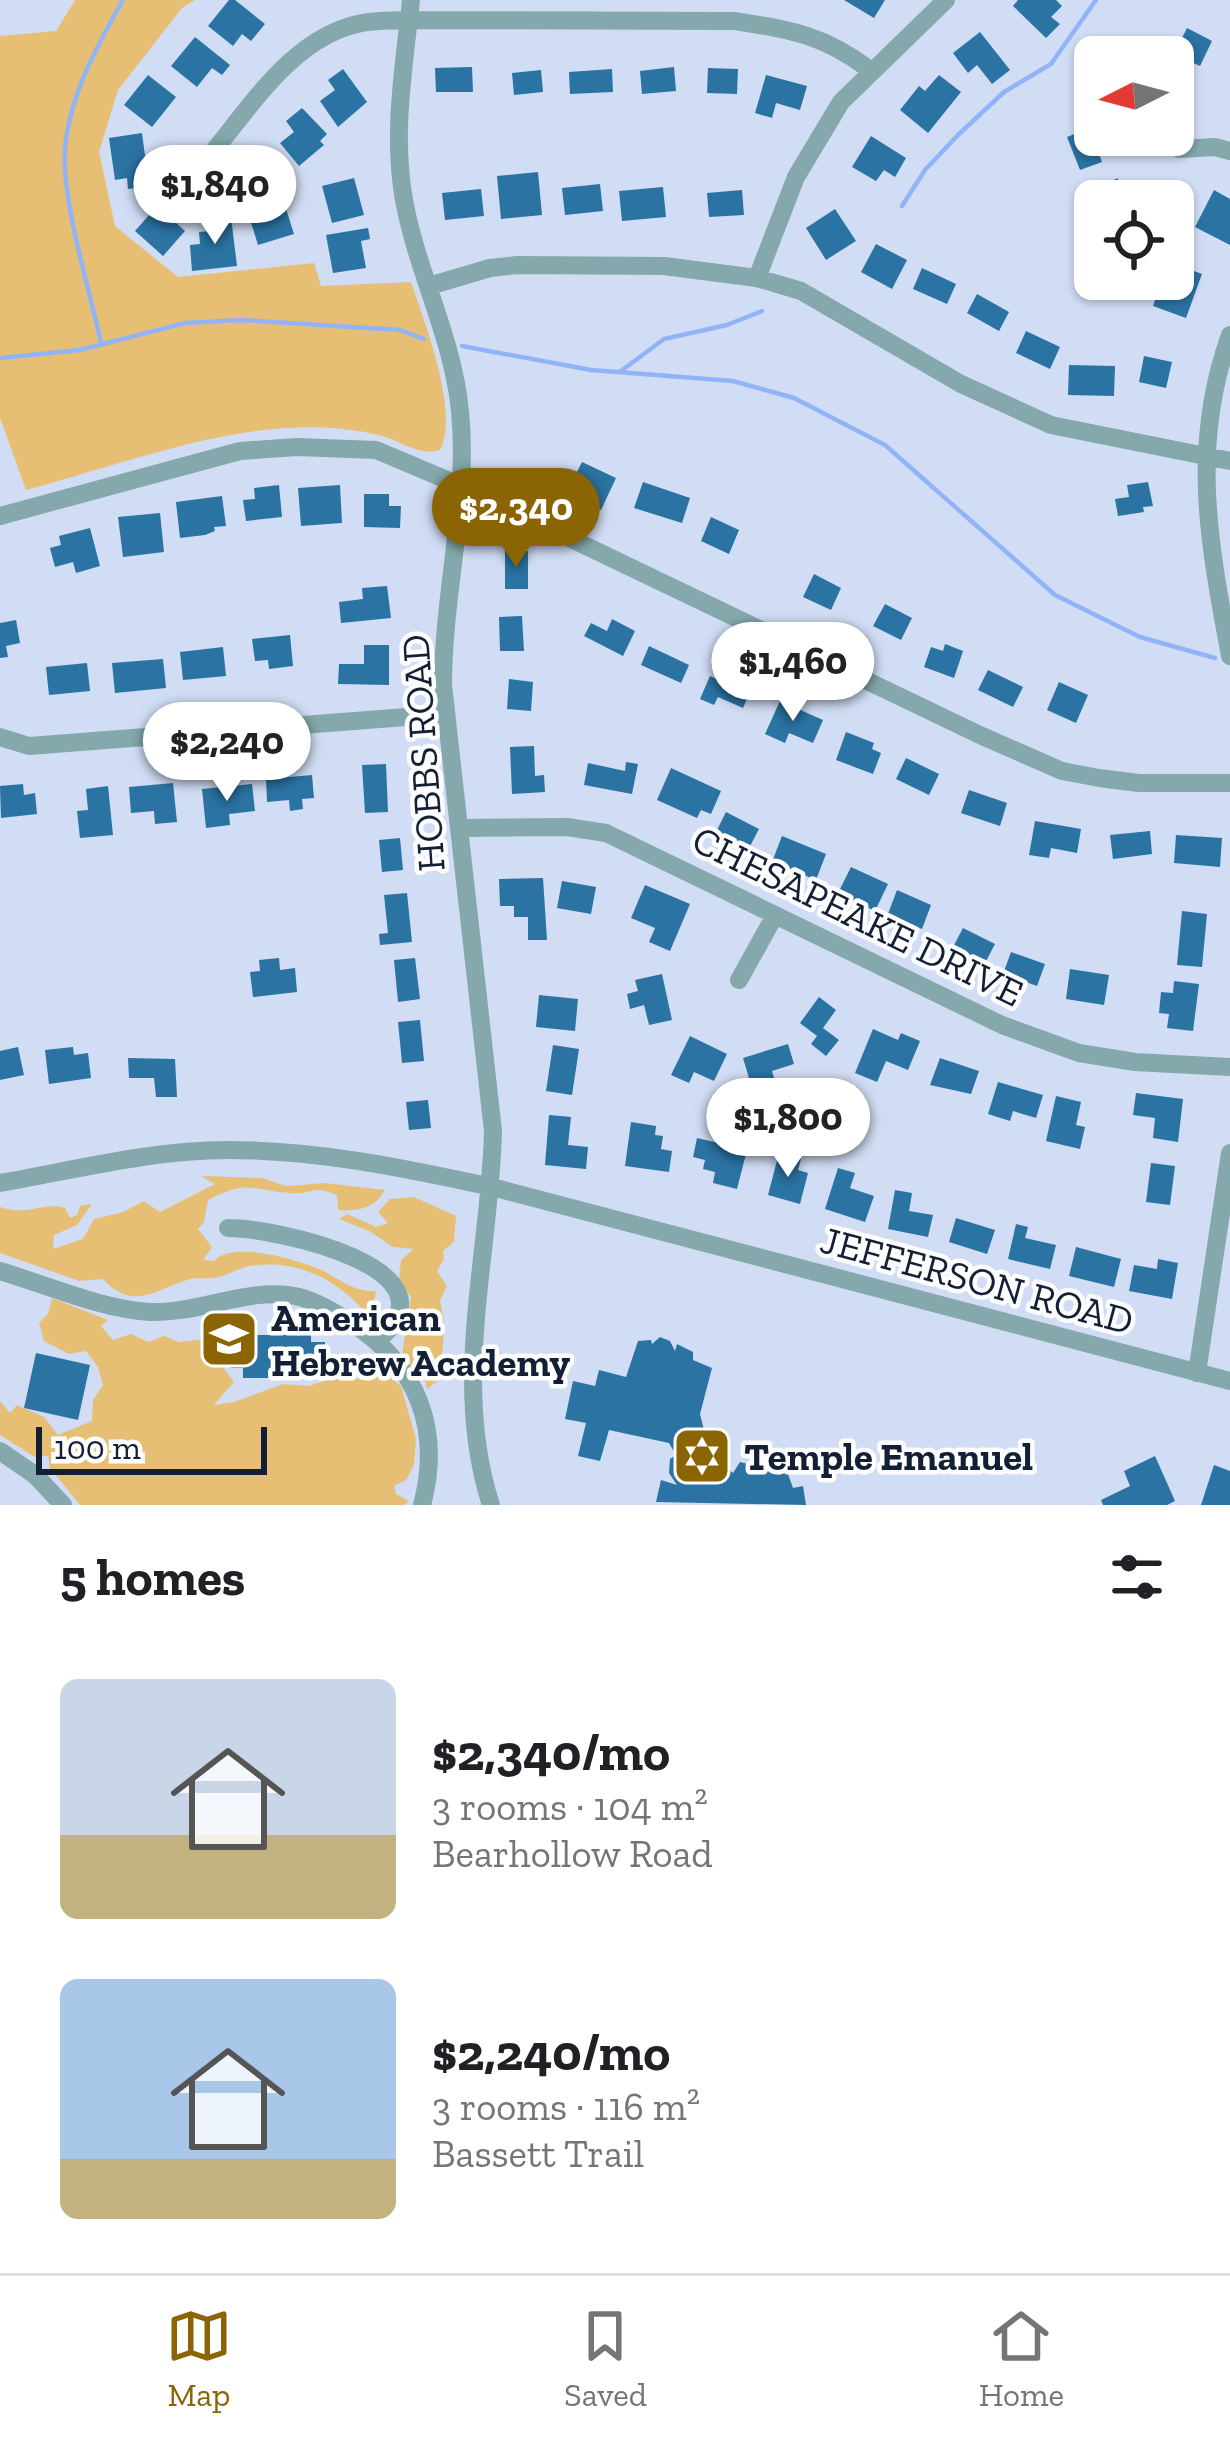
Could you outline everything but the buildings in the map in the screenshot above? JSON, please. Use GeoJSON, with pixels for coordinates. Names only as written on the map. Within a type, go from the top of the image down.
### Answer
{"type":"FeatureCollection","features":[{"type":"Feature","properties":{"kind":"street"},"geometry":{"type":"LineString","coordinates":[[758,278],[796,177],[841,102],[946,0]]}},
{"type":"Feature","properties":{"kind":"street"},"geometry":{"type":"LineString","coordinates":[[208,158],[291,59],[322,37],[410,10],[735,21],[789,29],[838,46],[870,70]]}},
{"type":"Feature","properties":{"kind":"street","name":"HOBBS ROAD"},"geometry":{"type":"LineString","coordinates":[[410,10],[399,117],[400,174],[412,232],[450,352],[462,438],[444,631],[445,714],[489,1090],[491,1187],[472,1339],[472,1382],[474,1428],[491,1505]]}},
{"type":"Feature","properties":{"kind":"street"},"geometry":{"type":"LineString","coordinates":[[1194,148],[1230,151]]}},
{"type":"Feature","properties":{"kind":"street"},"geometry":{"type":"LineString","coordinates":[[429,286],[490,268],[517,266],[664,266],[758,278],[801,291],[961,384],[1051,424],[1230,461]]}},
{"type":"Feature","properties":{"kind":"street"},"geometry":{"type":"LineString","coordinates":[[1230,335],[1217,370],[1204,455],[1210,539],[1230,656]]}},
{"type":"Feature","properties":{"kind":"street"},"geometry":{"type":"LineString","coordinates":[[0,517],[240,451],[331,446],[376,450],[1062,771],[1139,783],[1230,783]]}},
{"type":"Feature","properties":{"kind":"street"},"geometry":{"type":"LineString","coordinates":[[0,737],[28,746],[445,714]]}},
{"type":"Feature","properties":{"kind":"street","name":"CHESAPEAKE DRIVE"},"geometry":{"type":"LineString","coordinates":[[460,828],[567,827],[606,833],[1003,1025],[1079,1053],[1135,1062],[1230,1067]]}},
{"type":"Feature","properties":{"kind":"street"},"geometry":{"type":"LineString","coordinates":[[739,980],[774,917]]}},
{"type":"Feature","properties":{"kind":"street","name":"JEFFERSON ROAD"},"geometry":{"type":"LineString","coordinates":[[0,1183],[164,1154],[227,1150],[337,1156],[491,1187],[1230,1382]]}},
{"type":"Feature","properties":{"kind":"street"},"geometry":{"type":"LineString","coordinates":[[1197,1372],[1230,1153]]}},
{"type":"Feature","properties":{"kind":"street"},"geometry":{"type":"LineString","coordinates":[[228,1228],[289,1233],[376,1269],[398,1296],[399,1315],[378,1340]]}},
{"type":"Feature","properties":{"kind":"street"},"geometry":{"type":"LineString","coordinates":[[0,1271],[148,1312],[295,1296],[335,1312],[378,1340],[402,1367],[425,1415],[430,1452],[422,1505]]}},
{"type":"Feature","properties":{"kind":"street"},"geometry":{"type":"LineString","coordinates":[[0,1451],[35,1475],[63,1505]]}},
{"type":"Feature","properties":{"kind":"shaded area"},"geometry":{"type":"Polygon","coordinates":[[[75,0],[195,0],[182,8],[118,90],[99,152],[115,226],[178,277],[314,263],[321,286],[411,282],[443,390],[445,433],[440,450],[417,450],[387,437],[322,427],[255,431],[189,444],[26,490],[0,418],[0,36],[56,31],[75,0]]]}},
{"type":"Feature","properties":{"kind":"shaded area"},"geometry":{"type":"Polygon","coordinates":[[[201,1176],[385,1190],[371,1205],[338,1210],[337,1195],[322,1190],[291,1193],[241,1188],[208,1200],[198,1229],[212,1247],[203,1260],[214,1261],[234,1252],[262,1253],[376,1291],[371,1319],[333,1284],[286,1266],[250,1266],[134,1296],[103,1279],[79,1281],[0,1253],[0,1207],[57,1206],[65,1208],[70,1218],[80,1206],[92,1204],[77,1225],[54,1235],[53,1249],[83,1239],[94,1219],[144,1201],[160,1212],[215,1184],[201,1176]]]}},
{"type":"Feature","properties":{"kind":"shaded area"},"geometry":{"type":"Polygon","coordinates":[[[414,1197],[456,1216],[454,1242],[443,1251],[437,1271],[447,1286],[440,1301],[444,1321],[433,1331],[444,1332],[440,1379],[427,1389],[425,1380],[410,1374],[402,1355],[411,1297],[399,1280],[401,1260],[414,1249],[393,1247],[339,1219],[347,1214],[376,1227],[388,1223],[378,1212],[390,1199],[414,1197]]]}},
{"type":"Feature","properties":{"kind":"shaded area"},"geometry":{"type":"Polygon","coordinates":[[[52,1298],[108,1320],[101,1326],[113,1340],[131,1334],[148,1342],[164,1336],[179,1342],[216,1338],[227,1354],[224,1369],[234,1382],[214,1405],[283,1384],[309,1386],[341,1375],[363,1380],[386,1374],[401,1386],[416,1439],[414,1465],[406,1480],[394,1486],[396,1494],[409,1501],[404,1505],[80,1505],[50,1468],[48,1456],[35,1457],[0,1435],[0,1401],[10,1413],[17,1405],[44,1417],[58,1435],[92,1421],[93,1400],[103,1385],[98,1367],[86,1351],[69,1354],[44,1341],[39,1323],[48,1314],[52,1298]]]}},
{"type":"Feature","properties":{"kind":"waterway"},"geometry":{"type":"LineString","coordinates":[[101,343],[72,218],[65,148],[79,90],[123,0]]}},
{"type":"Feature","properties":{"kind":"waterway"},"geometry":{"type":"LineString","coordinates":[[902,206],[925,170],[958,135],[1004,92],[1051,64],[1096,0]]}},
{"type":"Feature","properties":{"kind":"waterway"},"geometry":{"type":"LineString","coordinates":[[621,371],[664,339],[727,325],[762,311]]}},
{"type":"Feature","properties":{"kind":"waterway"},"geometry":{"type":"LineString","coordinates":[[0,358],[80,350],[185,323],[242,320],[400,330],[424,339]]}},
{"type":"Feature","properties":{"kind":"waterway"},"geometry":{"type":"LineString","coordinates":[[462,346],[591,370],[733,381],[794,398],[885,445],[1055,595],[1140,637],[1215,658]]}},
{"type":"Feature","properties":{"kind":"place","name":"American Hebrew Academy"},"geometry":{"type":"Point","coordinates":[229,1339]}},
{"type":"Feature","properties":{"kind":"place","name":"Temple Emanuel"},"geometry":{"type":"Point","coordinates":[702,1456]}}]}
